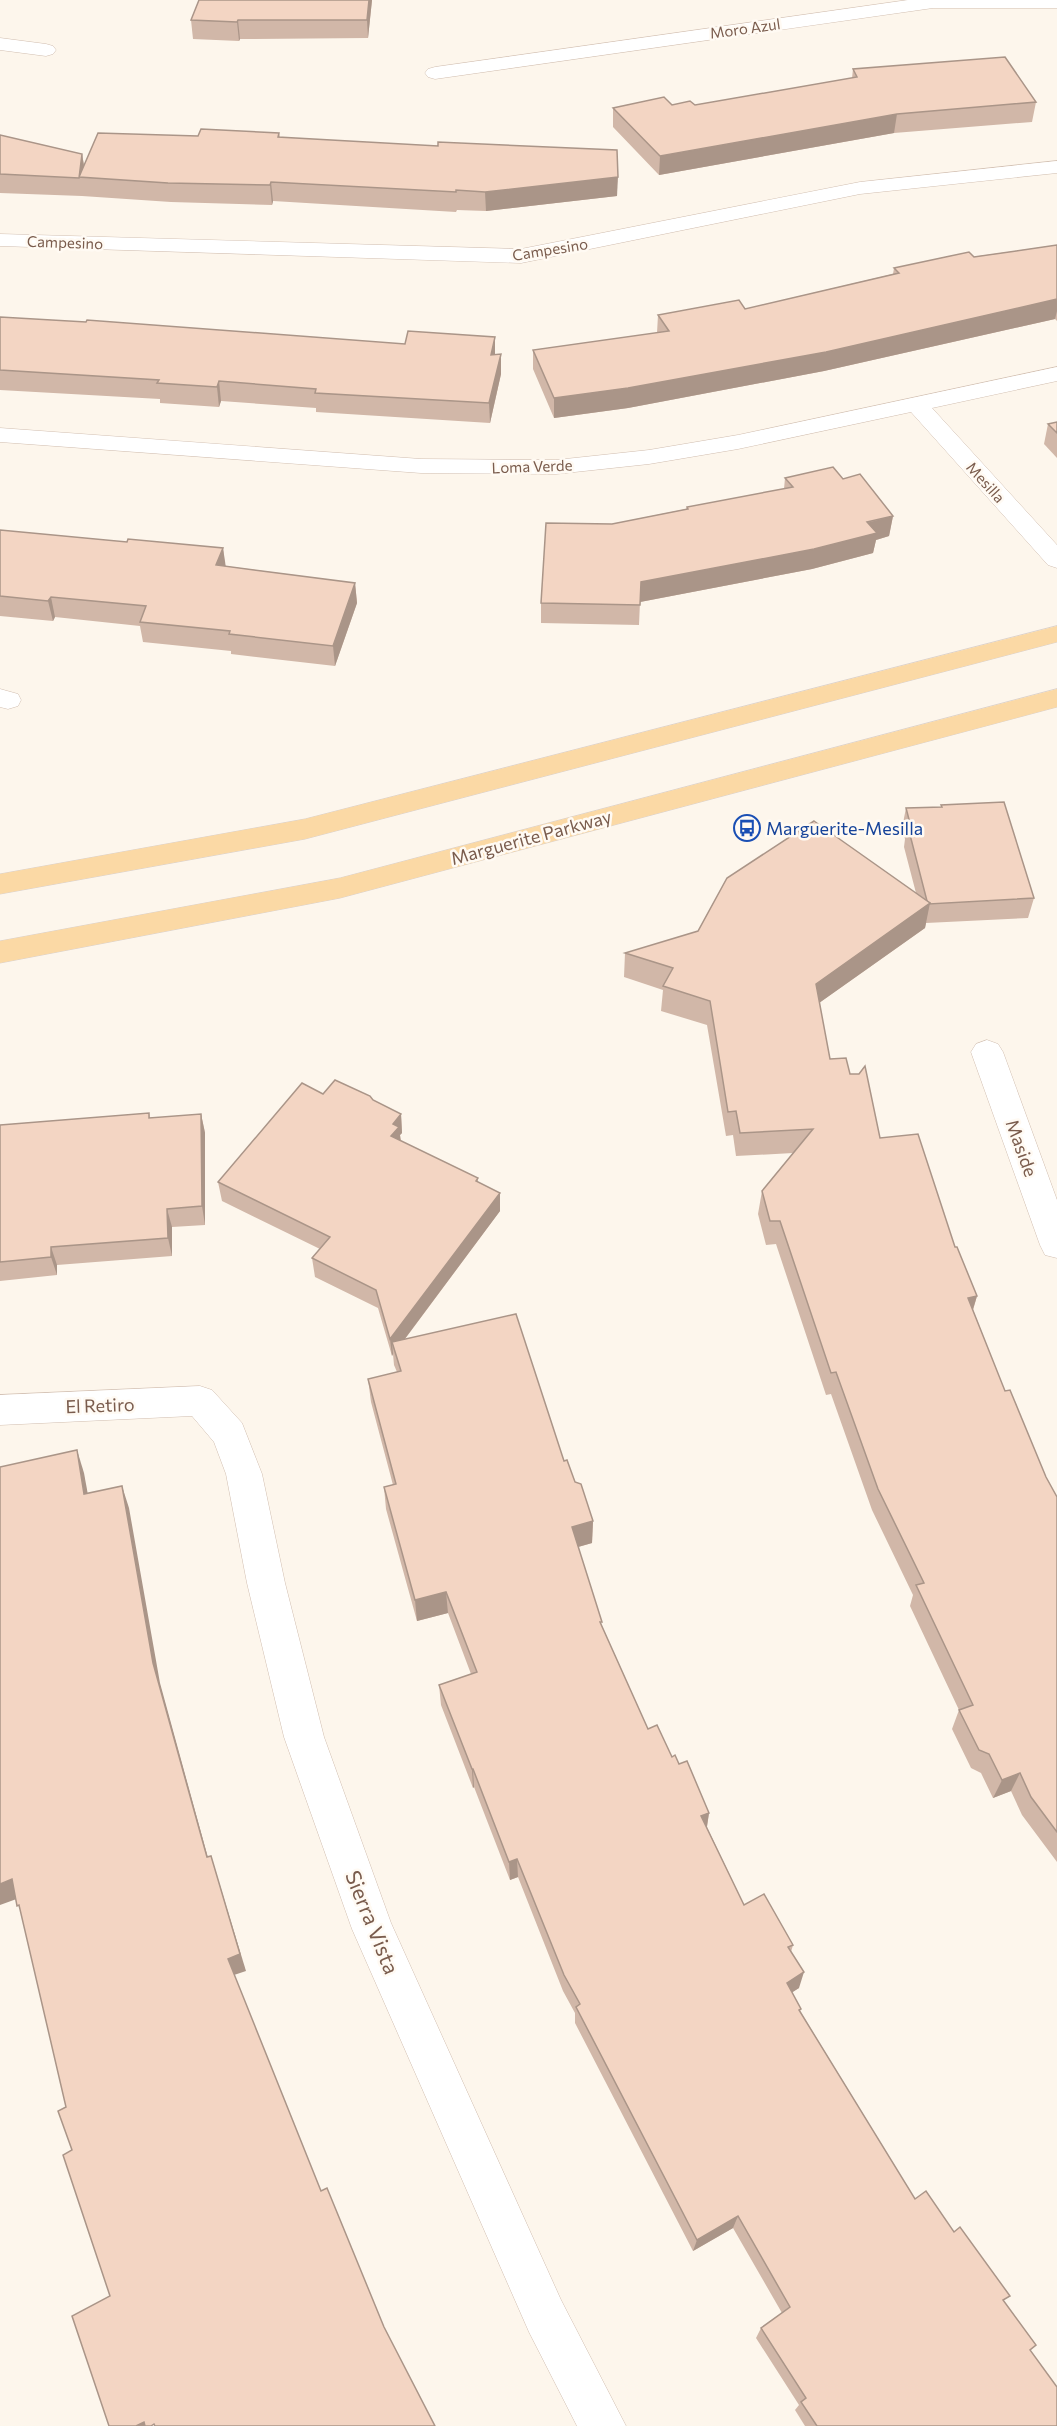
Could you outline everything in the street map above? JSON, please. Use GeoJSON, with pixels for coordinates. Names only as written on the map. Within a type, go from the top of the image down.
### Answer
{"type":"FeatureCollection","features":[{"type":"Feature","properties":{"kind":"main road"},"geometry":{"type":"LineString","coordinates":[[0,884],[305,829],[1057,634]]}},
{"type":"Feature","properties":{"kind":"main road","name":"Marguerite Parkway"},"geometry":{"type":"LineString","coordinates":[[0,952],[340,888],[1057,698]]}},
{"type":"Feature","properties":{"kind":"street","name":"Moro Azul"},"geometry":{"type":"LineString","coordinates":[[435,73],[933,2],[1057,2]]}},
{"type":"Feature","properties":{"kind":"street"},"geometry":{"type":"LineString","coordinates":[[0,44],[46,50]]}},
{"type":"Feature","properties":{"kind":"street","name":"Campesino"},"geometry":{"type":"LineString","coordinates":[[0,240],[521,256],[860,188],[1057,167]]}},
{"type":"Feature","properties":{"kind":"street","name":"Loma Verde"},"geometry":{"type":"LineString","coordinates":[[0,435],[421,466],[556,466],[649,457],[738,442],[1057,374]]}},
{"type":"Feature","properties":{"kind":"street","name":"Mesilla"},"geometry":{"type":"LineString","coordinates":[[916,405],[1057,560]]}},
{"type":"Feature","properties":{"kind":"street","name":"Maside"},"geometry":{"type":"LineString","coordinates":[[987,1052],[1057,1245]]}},
{"type":"Feature","properties":{"kind":"street","name":"El Retiro"},"geometry":{"type":"LineString","coordinates":[[0,1410],[200,1401]]}},
{"type":"Feature","properties":{"kind":"street","name":"Sierra Vista"},"geometry":{"type":"LineString","coordinates":[[200,1401],[229,1434],[244,1474],[266,1583],[304,1737],[374,1929],[545,2316],[602,2426]]}},
{"type":"Feature","properties":{"kind":"building"},"geometry":{"type":"Polygon","coordinates":[[[199,0],[369,0],[367,20],[238,20],[237,22],[191,20],[199,0]]]}},
{"type":"Feature","properties":{"kind":"building"},"geometry":{"type":"Polygon","coordinates":[[[1005,57],[1036,102],[897,114],[660,156],[613,108],[664,97],[672,105],[690,101],[695,105],[857,77],[853,69],[1005,57]]]}},
{"type":"Feature","properties":{"kind":"building"},"geometry":{"type":"Polygon","coordinates":[[[201,129],[279,133],[278,137],[438,146],[438,142],[617,150],[618,177],[485,192],[456,190],[456,192],[271,182],[270,185],[168,183],[79,177],[98,133],[198,136],[201,129]]]}},
{"type":"Feature","properties":{"kind":"building"},"geometry":{"type":"Polygon","coordinates":[[[0,135],[82,154],[79,178],[0,174],[0,135]]]}},
{"type":"Feature","properties":{"kind":"building"},"geometry":{"type":"Polygon","coordinates":[[[1057,245],[1057,299],[826,352],[628,388],[554,398],[533,350],[669,331],[658,315],[739,300],[745,309],[899,273],[894,268],[969,252],[974,257],[1057,245]]]}},
{"type":"Feature","properties":{"kind":"building"},"geometry":{"type":"Polygon","coordinates":[[[0,317],[86,322],[87,320],[405,344],[408,331],[495,337],[491,355],[501,354],[489,403],[315,393],[316,389],[219,381],[217,387],[157,383],[159,380],[0,370],[0,317]]]}},
{"type":"Feature","properties":{"kind":"building"},"geometry":{"type":"Polygon","coordinates":[[[1057,422],[1057,433],[1048,424],[1057,422]]]}},
{"type":"Feature","properties":{"kind":"building"},"geometry":{"type":"Polygon","coordinates":[[[833,467],[843,479],[860,474],[893,516],[867,522],[877,533],[814,549],[641,582],[640,605],[541,603],[546,523],[612,524],[793,487],[785,478],[833,467]]]}},
{"type":"Feature","properties":{"kind":"building"},"geometry":{"type":"Polygon","coordinates":[[[0,530],[223,548],[216,565],[355,583],[333,646],[229,634],[230,631],[140,622],[146,606],[51,597],[48,601],[0,596],[0,530]]]}},
{"type":"Feature","properties":{"kind":"building"},"geometry":{"type":"Polygon","coordinates":[[[1004,802],[1034,898],[929,904],[908,827],[911,827],[906,808],[1004,802]]]}},
{"type":"Feature","properties":{"kind":"building"},"geometry":{"type":"Polygon","coordinates":[[[814,821],[930,903],[816,984],[830,1059],[846,1058],[850,1074],[859,1074],[865,1066],[880,1138],[918,1134],[955,1247],[957,1247],[977,1296],[968,1298],[1005,1391],[1010,1390],[1046,1477],[1057,1497],[1057,1832],[1031,1797],[1020,1773],[1002,1780],[989,1754],[979,1750],[959,1710],[973,1705],[916,1585],[924,1583],[878,1489],[836,1372],[831,1373],[780,1221],[770,1221],[762,1191],[813,1129],[740,1133],[736,1111],[728,1112],[710,1001],[663,986],[673,968],[625,953],[698,931],[727,878],[814,821]]]}},
{"type":"Feature","properties":{"kind":"building"},"geometry":{"type":"Polygon","coordinates":[[[335,1080],[370,1096],[373,1100],[401,1114],[393,1124],[399,1127],[391,1136],[478,1178],[476,1181],[500,1193],[390,1339],[376,1290],[312,1258],[330,1237],[218,1182],[302,1083],[323,1094],[335,1080]]]}},
{"type":"Feature","properties":{"kind":"building"},"geometry":{"type":"Polygon","coordinates":[[[149,1113],[149,1118],[201,1114],[202,1206],[167,1209],[168,1238],[51,1247],[51,1257],[0,1262],[0,1125],[149,1113]]]}},
{"type":"Feature","properties":{"kind":"building"},"geometry":{"type":"Polygon","coordinates":[[[516,1314],[564,1461],[567,1460],[575,1482],[581,1484],[593,1521],[572,1527],[602,1622],[600,1622],[648,1729],[657,1725],[672,1757],[675,1755],[679,1764],[687,1761],[709,1813],[701,1816],[744,1905],[764,1894],[793,1945],[788,1947],[804,1972],[787,1983],[801,2009],[799,2010],[915,2199],[926,2191],[954,2232],[960,2227],[1010,2296],[1003,2300],[1036,2345],[1030,2350],[1057,2387],[1057,2426],[817,2426],[801,2402],[806,2398],[761,2328],[790,2307],[738,2216],[697,2240],[576,2007],[580,2004],[564,1975],[517,1859],[509,1862],[439,1685],[477,1672],[446,1592],[415,1600],[384,1487],[396,1484],[368,1379],[401,1371],[392,1342],[516,1314]]]}},
{"type":"Feature","properties":{"kind":"building"},"geometry":{"type":"Polygon","coordinates":[[[77,1450],[84,1494],[122,1486],[153,1663],[207,1857],[211,1856],[240,1954],[228,1959],[321,2191],[327,2188],[384,2327],[435,2426],[155,2426],[154,2424],[145,2426],[144,2422],[136,2426],[109,2426],[72,2316],[110,2296],[63,2155],[72,2150],[58,2111],[66,2107],[12,1879],[0,1884],[0,1467],[77,1450]]]}},
{"type":"Feature","properties":{"kind":"place","name":"Marguerite-Mesilla"},"geometry":{"type":"Point","coordinates":[747,828]}}]}
